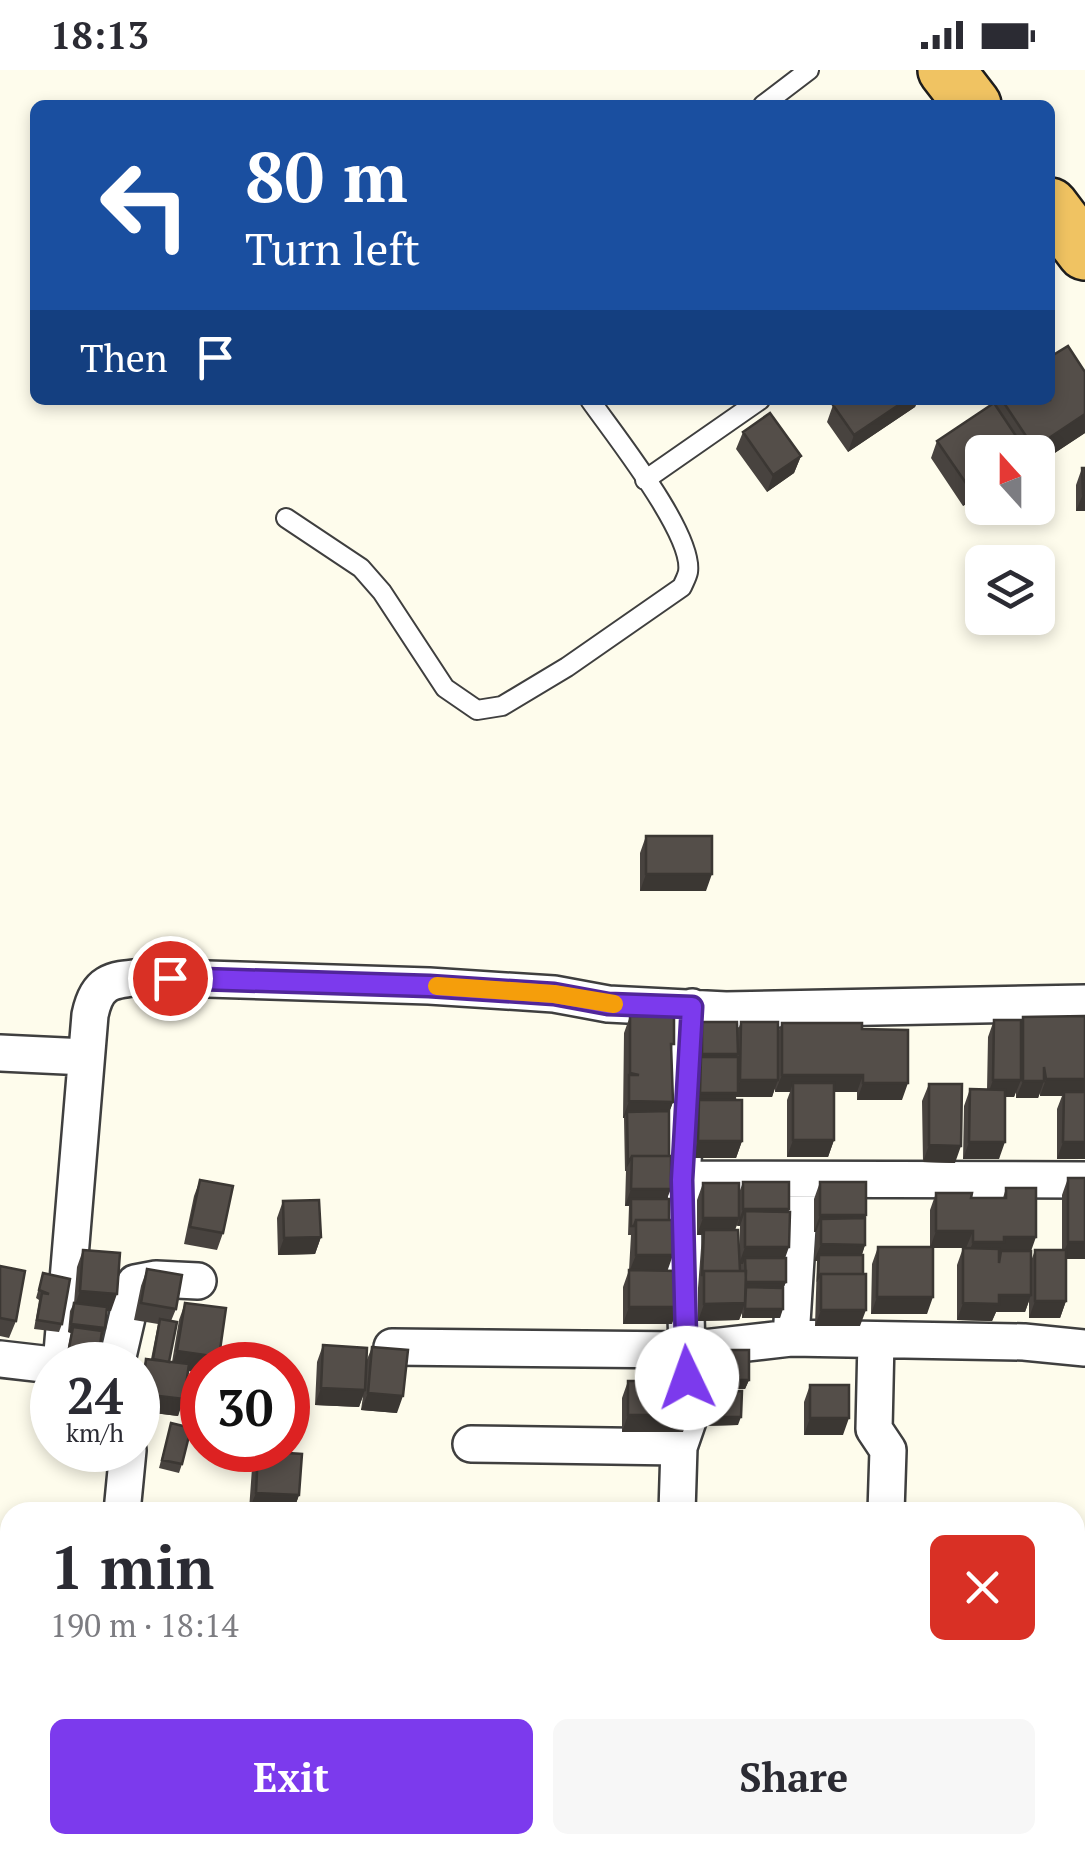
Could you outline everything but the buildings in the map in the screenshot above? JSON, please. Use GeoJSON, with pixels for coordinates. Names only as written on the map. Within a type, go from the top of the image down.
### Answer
{"type":"FeatureCollection","features":[{"type":"Feature","properties":{"kind":"highway"},"geometry":{"type":"LineString","coordinates":[[946,70],[969,100]]}},
{"type":"Feature","properties":{"kind":"highway"},"geometry":{"type":"LineString","coordinates":[[1055,213],[1085,252]]}},
{"type":"Feature","properties":{"kind":"street"},"geometry":{"type":"LineString","coordinates":[[63,1342],[86,1057],[94,996],[104,985],[142,977],[429,986],[554,994],[608,1004],[726,1010],[1085,1002]]}},
{"type":"Feature","properties":{"kind":"street"},"geometry":{"type":"LineString","coordinates":[[677,1502],[679,1448],[690,1418],[682,1180],[692,1007]]}},
{"type":"Feature","properties":{"kind":"street"},"geometry":{"type":"LineString","coordinates":[[0,1052],[86,1057]]}},
{"type":"Feature","properties":{"kind":"street"},"geometry":{"type":"LineString","coordinates":[[682,1180],[1085,1180]]}},
{"type":"Feature","properties":{"kind":"street"},"geometry":{"type":"LineString","coordinates":[[791,1338],[802,1180]]}},
{"type":"Feature","properties":{"kind":"street"},"geometry":{"type":"LineString","coordinates":[[121,1342],[135,1283],[156,1279],[198,1282]]}},
{"type":"Feature","properties":{"kind":"street"},"geometry":{"type":"LineString","coordinates":[[392,1347],[686,1350],[791,1338],[1024,1342],[1085,1348]]}},
{"type":"Feature","properties":{"kind":"street"},"geometry":{"type":"LineString","coordinates":[[876,1340],[874,1429],[888,1450],[886,1502]]}},
{"type":"Feature","properties":{"kind":"street"},"geometry":{"type":"LineString","coordinates":[[0,1360],[30,1363]]}},
{"type":"Feature","properties":{"kind":"street"},"geometry":{"type":"LineString","coordinates":[[471,1444],[679,1448]]}},
{"type":"Feature","properties":{"kind":"street"},"geometry":{"type":"LineString","coordinates":[[123,1502],[126,1472]]}},
{"type":"Feature","properties":{"kind":"lane"},"geometry":{"type":"LineString","coordinates":[[773,100],[808,70]]}},
{"type":"Feature","properties":{"kind":"lane"},"geometry":{"type":"LineString","coordinates":[[286,518],[362,568],[445,688],[477,710],[502,706],[682,586],[688,571],[686,551],[676,527],[593,405]]}},
{"type":"Feature","properties":{"kind":"lane"},"geometry":{"type":"LineString","coordinates":[[645,480],[753,405]]}},
{"type":"Feature","properties":{"kind":"slow traffic"},"geometry":{"type":"LineString","coordinates":[[437,986],[554,994],[614,1004]]}},
{"type":"Feature","properties":{"kind":"route"},"geometry":{"type":"LineString","coordinates":[[170,978],[429,986],[554,994],[608,1004],[692,1007],[682,1180],[687,1378]]}}]}
